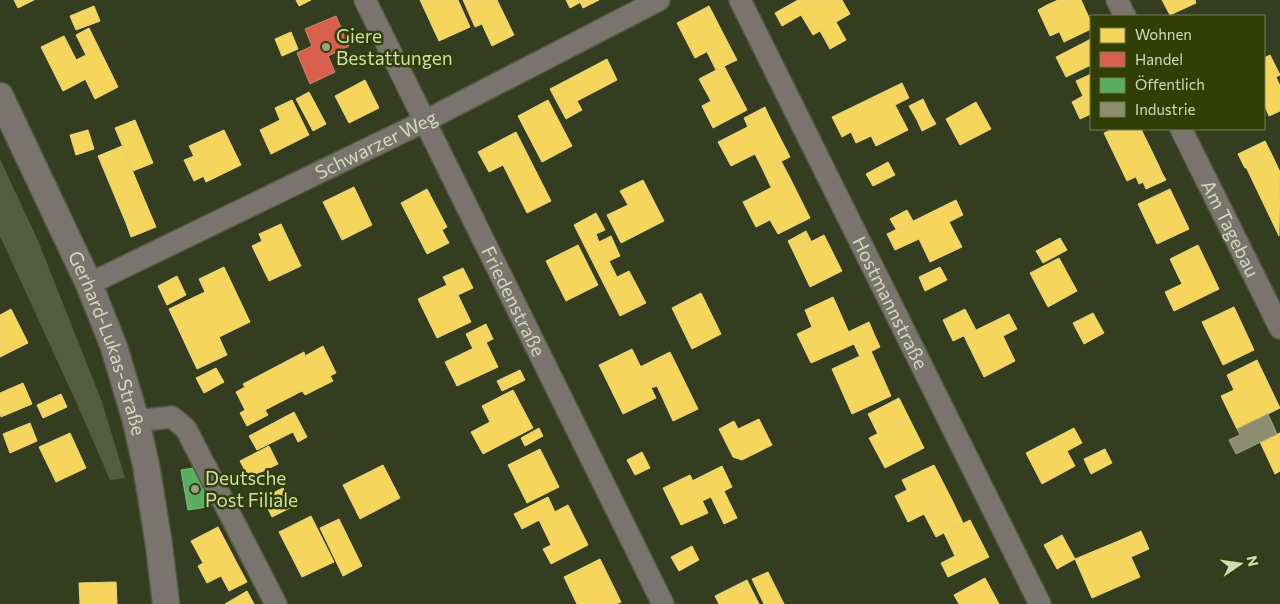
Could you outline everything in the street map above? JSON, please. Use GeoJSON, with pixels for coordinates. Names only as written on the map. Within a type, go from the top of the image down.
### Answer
{"type":"FeatureCollection","features":[{"type":"Feature","properties":{"kind":"street","name":"Friedenstraße"},"geometry":{"type":"LineString","coordinates":[[365,0],[663,604]]}},
{"type":"Feature","properties":{"kind":"street","name":"Schwarzer Weg"},"geometry":{"type":"LineString","coordinates":[[89,284],[425,121],[659,0]]}},
{"type":"Feature","properties":{"kind":"street","name":"Hostmannstraße"},"geometry":{"type":"LineString","coordinates":[[740,0],[1040,604]]}},
{"type":"Feature","properties":{"kind":"street"},"geometry":{"type":"LineString","coordinates":[[1116,0],[1124,15]]}},
{"type":"Feature","properties":{"kind":"street","name":"Gerhard-Lukas-Straße"},"geometry":{"type":"LineString","coordinates":[[0,96],[89,284],[114,347],[136,421],[146,465],[166,604]]}},
{"type":"Feature","properties":{"kind":"street","name":"Am Tagebau"},"geometry":{"type":"LineString","coordinates":[[1181,130],[1280,328]]}},
{"type":"Feature","properties":{"kind":"street"},"geometry":{"type":"LineString","coordinates":[[136,421],[172,416],[186,429],[276,604]]}},
{"type":"Feature","properties":{"kind":"green space"},"geometry":{"type":"Polygon","coordinates":[[[0,159],[39,243],[102,402],[125,478],[110,480],[0,236],[0,159]]]}},
{"type":"Feature","properties":{"kind":"building: Wohnen"},"geometry":{"type":"Polygon","coordinates":[[[14,0],[34,0],[18,8],[14,0]]]}},
{"type":"Feature","properties":{"kind":"building: Wohnen"},"geometry":{"type":"Polygon","coordinates":[[[296,0],[311,0],[299,6],[296,0]]]}},
{"type":"Feature","properties":{"kind":"building: Wohnen"},"geometry":{"type":"Polygon","coordinates":[[[420,0],[458,0],[470,27],[439,41],[420,0]]]}},
{"type":"Feature","properties":{"kind":"building: Wohnen"},"geometry":{"type":"Polygon","coordinates":[[[463,0],[497,0],[514,35],[492,46],[482,24],[475,27],[463,0]]]}},
{"type":"Feature","properties":{"kind":"building: Wohnen"},"geometry":{"type":"Polygon","coordinates":[[[566,0],[579,0],[581,2],[570,8],[566,0]]]}},
{"type":"Feature","properties":{"kind":"building: Wohnen"},"geometry":{"type":"Polygon","coordinates":[[[579,0],[599,0],[583,8],[579,0]]]}},
{"type":"Feature","properties":{"kind":"building: Wohnen"},"geometry":{"type":"Polygon","coordinates":[[[798,0],[842,0],[850,14],[813,35],[801,15],[782,26],[775,13],[798,0]]]}},
{"type":"Feature","properties":{"kind":"building: Wohnen"},"geometry":{"type":"Polygon","coordinates":[[[1058,0],[1081,0],[1090,20],[1090,29],[1064,42],[1047,5],[1058,0]]]}},
{"type":"Feature","properties":{"kind":"building: Wohnen"},"geometry":{"type":"Polygon","coordinates":[[[1162,0],[1195,0],[1196,3],[1170,15],[1162,0]]]}},
{"type":"Feature","properties":{"kind":"building: Wohnen"},"geometry":{"type":"Polygon","coordinates":[[[1047,5],[1059,32],[1050,36],[1038,10],[1047,5]]]}},
{"type":"Feature","properties":{"kind":"building: Wohnen"},"geometry":{"type":"Polygon","coordinates":[[[94,6],[100,21],[76,30],[70,16],[94,6]]]}},
{"type":"Feature","properties":{"kind":"building: Wohnen"},"geometry":{"type":"Polygon","coordinates":[[[709,6],[727,41],[695,58],[677,23],[709,6]]]}},
{"type":"Feature","properties":{"kind":"building: Wohnen"},"geometry":{"type":"Polygon","coordinates":[[[836,22],[846,40],[830,49],[820,31],[836,22]]]}},
{"type":"Feature","properties":{"kind":"building: Wohnen"},"geometry":{"type":"Polygon","coordinates":[[[89,28],[118,87],[95,99],[76,60],[86,55],[76,35],[89,28]]]}},
{"type":"Feature","properties":{"kind":"building: Wohnen"},"geometry":{"type":"Polygon","coordinates":[[[291,32],[298,49],[282,56],[275,39],[291,32]]]}},
{"type":"Feature","properties":{"kind":"building: Wohnen"},"geometry":{"type":"Polygon","coordinates":[[[64,36],[86,79],[63,91],[41,47],[64,36]]]}},
{"type":"Feature","properties":{"kind":"building: Wohnen"},"geometry":{"type":"Polygon","coordinates":[[[1090,40],[1090,65],[1066,77],[1056,57],[1090,40]]]}},
{"type":"Feature","properties":{"kind":"building: Wohnen"},"geometry":{"type":"Polygon","coordinates":[[[727,41],[737,60],[716,70],[707,52],[727,41]]]}},
{"type":"Feature","properties":{"kind":"building: Wohnen"},"geometry":{"type":"Polygon","coordinates":[[[1270,55],[1280,75],[1265,82],[1265,58],[1270,55]]]}},
{"type":"Feature","properties":{"kind":"building: Wohnen"},"geometry":{"type":"Polygon","coordinates":[[[607,59],[617,80],[577,101],[582,110],[566,119],[550,89],[607,59]]]}},
{"type":"Feature","properties":{"kind":"building: Wohnen"},"geometry":{"type":"Polygon","coordinates":[[[724,66],[747,110],[713,128],[702,106],[711,101],[699,79],[724,66]]]}},
{"type":"Feature","properties":{"kind":"building: Wohnen"},"geometry":{"type":"Polygon","coordinates":[[[1090,74],[1090,111],[1076,81],[1090,74]]]}},
{"type":"Feature","properties":{"kind":"building: Wohnen"},"geometry":{"type":"Polygon","coordinates":[[[1276,77],[1280,86],[1280,111],[1269,116],[1265,106],[1265,82],[1276,77]]]}},
{"type":"Feature","properties":{"kind":"building: Wohnen"},"geometry":{"type":"Polygon","coordinates":[[[365,80],[379,108],[349,123],[335,96],[365,80]]]}},
{"type":"Feature","properties":{"kind":"building: Wohnen"},"geometry":{"type":"Polygon","coordinates":[[[902,83],[909,98],[895,105],[908,130],[876,146],[871,136],[856,143],[851,132],[842,137],[832,117],[902,83]]]}},
{"type":"Feature","properties":{"kind":"building: Wohnen"},"geometry":{"type":"Polygon","coordinates":[[[309,92],[326,124],[313,131],[296,99],[309,92]]]}},
{"type":"Feature","properties":{"kind":"building: Wohnen"},"geometry":{"type":"Polygon","coordinates":[[[1083,96],[1090,114],[1080,119],[1072,102],[1083,96]]]}},
{"type":"Feature","properties":{"kind":"building: Wohnen"},"geometry":{"type":"Polygon","coordinates":[[[923,99],[930,114],[917,120],[909,106],[923,99]]]}},
{"type":"Feature","properties":{"kind":"building: Wohnen"},"geometry":{"type":"Polygon","coordinates":[[[292,100],[309,135],[271,154],[260,130],[280,120],[275,108],[292,100]]]}},
{"type":"Feature","properties":{"kind":"building: Wohnen"},"geometry":{"type":"Polygon","coordinates":[[[548,100],[572,146],[542,162],[518,116],[548,100]]]}},
{"type":"Feature","properties":{"kind":"building: Wohnen"},"geometry":{"type":"Polygon","coordinates":[[[976,102],[991,129],[960,145],[946,119],[976,102]]]}},
{"type":"Feature","properties":{"kind":"building: Wohnen"},"geometry":{"type":"Polygon","coordinates":[[[765,107],[769,116],[748,127],[744,118],[765,107]]]}},
{"type":"Feature","properties":{"kind":"building: Wohnen"},"geometry":{"type":"Polygon","coordinates":[[[930,114],[936,124],[922,131],[917,120],[930,114]]]}},
{"type":"Feature","properties":{"kind":"building: Wohnen"},"geometry":{"type":"Polygon","coordinates":[[[769,116],[790,157],[763,170],[755,154],[731,166],[718,142],[769,116]]]}},
{"type":"Feature","properties":{"kind":"building: Wohnen"},"geometry":{"type":"Polygon","coordinates":[[[135,120],[153,163],[133,171],[115,128],[135,120]]]}},
{"type":"Feature","properties":{"kind":"building: Wohnen"},"geometry":{"type":"Polygon","coordinates":[[[88,130],[94,149],[76,155],[70,135],[88,130]]]}},
{"type":"Feature","properties":{"kind":"building: Wohnen"},"geometry":{"type":"Polygon","coordinates":[[[224,130],[241,165],[206,182],[189,146],[224,130]]]}},
{"type":"Feature","properties":{"kind":"building: Wohnen"},"geometry":{"type":"Polygon","coordinates":[[[1111,130],[1141,130],[1159,166],[1127,181],[1104,133],[1111,130]]]}},
{"type":"Feature","properties":{"kind":"building: Wohnen"},"geometry":{"type":"Polygon","coordinates":[[[516,132],[551,201],[527,213],[503,165],[489,172],[478,152],[516,132]]]}},
{"type":"Feature","properties":{"kind":"building: Wohnen"},"geometry":{"type":"Polygon","coordinates":[[[1265,141],[1272,155],[1245,168],[1238,154],[1265,141]]]}},
{"type":"Feature","properties":{"kind":"building: Wohnen"},"geometry":{"type":"Polygon","coordinates":[[[122,146],[150,213],[126,223],[98,156],[122,146]]]}},
{"type":"Feature","properties":{"kind":"building: Wohnen"},"geometry":{"type":"Polygon","coordinates":[[[1272,155],[1280,172],[1279,236],[1246,167],[1272,155]]]}},
{"type":"Feature","properties":{"kind":"building: Wohnen"},"geometry":{"type":"Polygon","coordinates":[[[194,156],[204,176],[194,181],[184,160],[194,156]]]}},
{"type":"Feature","properties":{"kind":"building: Wohnen"},"geometry":{"type":"Polygon","coordinates":[[[781,161],[790,178],[771,187],[763,170],[781,161]]]}},
{"type":"Feature","properties":{"kind":"building: Wohnen"},"geometry":{"type":"Polygon","coordinates":[[[888,162],[895,175],[873,186],[866,174],[888,162]]]}},
{"type":"Feature","properties":{"kind":"building: Wohnen"},"geometry":{"type":"Polygon","coordinates":[[[1159,166],[1162,173],[1139,184],[1136,177],[1159,166]]]}},
{"type":"Feature","properties":{"kind":"building: Wohnen"},"geometry":{"type":"Polygon","coordinates":[[[1162,173],[1166,180],[1146,189],[1143,182],[1162,173]]]}},
{"type":"Feature","properties":{"kind":"building: Wohnen"},"geometry":{"type":"Polygon","coordinates":[[[790,178],[810,218],[778,234],[770,220],[756,227],[743,202],[790,178]]]}},
{"type":"Feature","properties":{"kind":"building: Wohnen"},"geometry":{"type":"Polygon","coordinates":[[[643,180],[664,221],[621,243],[607,215],[628,205],[620,191],[643,180]]]}},
{"type":"Feature","properties":{"kind":"building: Wohnen"},"geometry":{"type":"Polygon","coordinates":[[[354,187],[372,225],[342,240],[323,202],[354,187]]]}},
{"type":"Feature","properties":{"kind":"building: Wohnen"},"geometry":{"type":"Polygon","coordinates":[[[427,189],[447,227],[442,230],[449,243],[427,254],[401,203],[427,189]]]}},
{"type":"Feature","properties":{"kind":"building: Wohnen"},"geometry":{"type":"Polygon","coordinates":[[[1170,189],[1189,229],[1157,244],[1138,204],[1170,189]]]}},
{"type":"Feature","properties":{"kind":"building: Wohnen"},"geometry":{"type":"Polygon","coordinates":[[[956,200],[963,215],[949,222],[962,247],[930,262],[919,239],[895,250],[887,234],[956,200]]]}},
{"type":"Feature","properties":{"kind":"building: Wohnen"},"geometry":{"type":"Polygon","coordinates":[[[907,210],[913,221],[896,229],[890,219],[907,210]]]}},
{"type":"Feature","properties":{"kind":"building: Wohnen"},"geometry":{"type":"Polygon","coordinates":[[[150,213],[156,227],[131,237],[126,223],[150,213]]]}},
{"type":"Feature","properties":{"kind":"building: Wohnen"},"geometry":{"type":"Polygon","coordinates":[[[596,213],[605,230],[596,234],[599,242],[611,236],[620,256],[609,261],[617,277],[629,271],[646,303],[620,316],[574,225],[596,213]]]}},
{"type":"Feature","properties":{"kind":"building: Wohnen"},"geometry":{"type":"Polygon","coordinates":[[[281,224],[301,266],[269,281],[252,246],[262,241],[259,234],[281,224]]]}},
{"type":"Feature","properties":{"kind":"building: Wohnen"},"geometry":{"type":"Polygon","coordinates":[[[806,231],[811,241],[793,251],[788,241],[806,231]]]}},
{"type":"Feature","properties":{"kind":"building: Wohnen"},"geometry":{"type":"Polygon","coordinates":[[[824,235],[842,271],[810,287],[793,251],[824,235]]]}},
{"type":"Feature","properties":{"kind":"building: Wohnen"},"geometry":{"type":"Polygon","coordinates":[[[1060,238],[1067,250],[1043,263],[1036,251],[1060,238]]]}},
{"type":"Feature","properties":{"kind":"building: Wohnen"},"geometry":{"type":"Polygon","coordinates":[[[578,245],[598,285],[566,301],[546,261],[578,245]]]}},
{"type":"Feature","properties":{"kind":"building: Wohnen"},"geometry":{"type":"Polygon","coordinates":[[[1198,245],[1219,289],[1174,311],[1165,292],[1182,284],[1170,259],[1198,245]]]}},
{"type":"Feature","properties":{"kind":"building: Wohnen"},"geometry":{"type":"Polygon","coordinates":[[[1059,258],[1077,291],[1048,307],[1030,273],[1059,258]]]}},
{"type":"Feature","properties":{"kind":"building: Wohnen"},"geometry":{"type":"Polygon","coordinates":[[[224,267],[250,322],[219,337],[227,355],[197,369],[169,309],[205,292],[199,279],[224,267]]]}},
{"type":"Feature","properties":{"kind":"building: Wohnen"},"geometry":{"type":"Polygon","coordinates":[[[940,267],[947,280],[925,291],[919,277],[940,267]]]}},
{"type":"Feature","properties":{"kind":"building: Wohnen"},"geometry":{"type":"Polygon","coordinates":[[[463,268],[473,288],[458,295],[471,322],[437,338],[418,299],[447,285],[443,277],[463,268]]]}},
{"type":"Feature","properties":{"kind":"building: Wohnen"},"geometry":{"type":"Polygon","coordinates":[[[177,276],[186,295],[167,305],[158,286],[177,276]]]}},
{"type":"Feature","properties":{"kind":"building: Wohnen"},"geometry":{"type":"Polygon","coordinates":[[[701,293],[721,334],[692,349],[672,308],[701,293]]]}},
{"type":"Feature","properties":{"kind":"building: Wohnen"},"geometry":{"type":"Polygon","coordinates":[[[833,297],[854,344],[811,363],[797,334],[812,327],[805,310],[833,297]]]}},
{"type":"Feature","properties":{"kind":"building: Wohnen"},"geometry":{"type":"Polygon","coordinates":[[[1234,307],[1254,350],[1223,365],[1202,322],[1234,307]]]}},
{"type":"Feature","properties":{"kind":"building: Wohnen"},"geometry":{"type":"Polygon","coordinates":[[[11,309],[28,343],[0,357],[0,315],[11,309]]]}},
{"type":"Feature","properties":{"kind":"building: Wohnen"},"geometry":{"type":"Polygon","coordinates":[[[965,309],[976,330],[953,341],[943,320],[965,309]]]}},
{"type":"Feature","properties":{"kind":"building: Wohnen"},"geometry":{"type":"Polygon","coordinates":[[[1093,313],[1104,333],[1084,344],[1073,323],[1093,313]]]}},
{"type":"Feature","properties":{"kind":"building: Wohnen"},"geometry":{"type":"Polygon","coordinates":[[[1009,314],[1017,329],[1003,336],[1015,361],[984,377],[964,336],[1009,314]]]}},
{"type":"Feature","properties":{"kind":"building: Wohnen"},"geometry":{"type":"Polygon","coordinates":[[[869,322],[874,334],[854,344],[848,332],[869,322]]]}},
{"type":"Feature","properties":{"kind":"building: Wohnen"},"geometry":{"type":"Polygon","coordinates":[[[486,324],[493,339],[473,349],[466,334],[486,324]]]}},
{"type":"Feature","properties":{"kind":"building: Wohnen"},"geometry":{"type":"Polygon","coordinates":[[[874,334],[880,347],[860,357],[854,344],[874,334]]]}},
{"type":"Feature","properties":{"kind":"building: Wohnen"},"geometry":{"type":"Polygon","coordinates":[[[486,342],[498,367],[457,386],[445,362],[486,342]]]}},
{"type":"Feature","properties":{"kind":"building: Wohnen"},"geometry":{"type":"Polygon","coordinates":[[[323,346],[336,373],[330,376],[333,381],[305,395],[302,391],[265,410],[268,415],[247,426],[240,413],[245,410],[236,392],[245,387],[243,384],[304,352],[305,356],[323,346]]]}},
{"type":"Feature","properties":{"kind":"building: Wohnen"},"geometry":{"type":"Polygon","coordinates":[[[632,349],[656,398],[623,414],[599,365],[632,349]]]}},
{"type":"Feature","properties":{"kind":"building: Wohnen"},"geometry":{"type":"Polygon","coordinates":[[[871,351],[891,396],[852,414],[832,369],[871,351]]]}},
{"type":"Feature","properties":{"kind":"building: Wohnen"},"geometry":{"type":"Polygon","coordinates":[[[670,352],[698,409],[673,421],[657,386],[651,388],[640,367],[670,352]]]}},
{"type":"Feature","properties":{"kind":"building: Wohnen"},"geometry":{"type":"Polygon","coordinates":[[[1257,360],[1280,408],[1237,429],[1221,396],[1234,390],[1227,375],[1257,360]]]}},
{"type":"Feature","properties":{"kind":"building: Wohnen"},"geometry":{"type":"Polygon","coordinates":[[[216,368],[224,382],[204,393],[196,378],[216,368]]]}},
{"type":"Feature","properties":{"kind":"building: Wohnen"},"geometry":{"type":"Polygon","coordinates":[[[520,370],[525,380],[502,391],[497,381],[520,370]]]}},
{"type":"Feature","properties":{"kind":"building: Wohnen"},"geometry":{"type":"Polygon","coordinates":[[[23,383],[32,404],[1,417],[0,393],[23,383]]]}},
{"type":"Feature","properties":{"kind":"building: Wohnen"},"geometry":{"type":"Polygon","coordinates":[[[513,390],[533,428],[483,454],[471,432],[490,422],[482,406],[513,390]]]}},
{"type":"Feature","properties":{"kind":"building: Wohnen"},"geometry":{"type":"Polygon","coordinates":[[[61,394],[67,407],[43,418],[37,405],[61,394]]]}},
{"type":"Feature","properties":{"kind":"building: Wohnen"},"geometry":{"type":"Polygon","coordinates":[[[899,398],[909,418],[878,434],[868,414],[899,398]]]}},
{"type":"Feature","properties":{"kind":"building: Wohnen"},"geometry":{"type":"Polygon","coordinates":[[[294,412],[307,437],[298,442],[293,432],[257,450],[249,436],[294,412]]]}},
{"type":"Feature","properties":{"kind":"building: Wohnen"},"geometry":{"type":"Polygon","coordinates":[[[909,418],[924,448],[885,468],[869,438],[909,418]]]}},
{"type":"Feature","properties":{"kind":"building: Wohnen"},"geometry":{"type":"Polygon","coordinates":[[[759,419],[772,445],[742,460],[733,457],[719,429],[734,421],[738,429],[759,419]]]}},
{"type":"Feature","properties":{"kind":"building: Wohnen"},"geometry":{"type":"Polygon","coordinates":[[[30,423],[37,441],[10,453],[3,434],[30,423]]]}},
{"type":"Feature","properties":{"kind":"building: Wohnen"},"geometry":{"type":"Polygon","coordinates":[[[539,428],[543,436],[525,446],[521,438],[539,428]]]}},
{"type":"Feature","properties":{"kind":"building: Wohnen"},"geometry":{"type":"Polygon","coordinates":[[[1074,428],[1082,443],[1067,451],[1075,466],[1042,484],[1026,453],[1074,428]]]}},
{"type":"Feature","properties":{"kind":"building: Wohnen"},"geometry":{"type":"Polygon","coordinates":[[[70,433],[86,468],[56,482],[39,447],[70,433]]]}},
{"type":"Feature","properties":{"kind":"building: Wohnen"},"geometry":{"type":"Polygon","coordinates":[[[1280,433],[1280,471],[1275,474],[1260,442],[1280,433]]]}},
{"type":"Feature","properties":{"kind":"building: Wohnen"},"geometry":{"type":"Polygon","coordinates":[[[269,446],[278,464],[249,478],[240,461],[269,446]]]}},
{"type":"Feature","properties":{"kind":"building: Wohnen"},"geometry":{"type":"Polygon","coordinates":[[[540,449],[559,487],[527,503],[508,465],[540,449]]]}},
{"type":"Feature","properties":{"kind":"building: Wohnen"},"geometry":{"type":"Polygon","coordinates":[[[1105,449],[1112,463],[1091,474],[1084,459],[1105,449]]]}},
{"type":"Feature","properties":{"kind":"building: Wohnen"},"geometry":{"type":"Polygon","coordinates":[[[642,452],[650,468],[635,475],[627,460],[642,452]]]}},
{"type":"Feature","properties":{"kind":"building: Wohnen"},"geometry":{"type":"Polygon","coordinates":[[[383,465],[400,498],[360,519],[343,485],[383,465]]]}},
{"type":"Feature","properties":{"kind":"building: Wohnen"},"geometry":{"type":"Polygon","coordinates":[[[934,465],[952,500],[908,522],[895,496],[907,490],[902,480],[934,465]]]}},
{"type":"Feature","properties":{"kind":"building: Wohnen"},"geometry":{"type":"Polygon","coordinates":[[[722,466],[732,487],[724,491],[737,518],[724,524],[711,497],[702,501],[692,481],[722,466]]]}},
{"type":"Feature","properties":{"kind":"building: Wohnen"},"geometry":{"type":"Polygon","coordinates":[[[690,475],[708,513],[681,525],[663,488],[690,475]]]}},
{"type":"Feature","properties":{"kind":"building: Wohnen"},"geometry":{"type":"Polygon","coordinates":[[[283,488],[292,507],[272,517],[263,498],[283,488]]]}},
{"type":"Feature","properties":{"kind":"building: Wohnen"},"geometry":{"type":"Polygon","coordinates":[[[548,497],[555,512],[522,529],[514,514],[548,497]]]}},
{"type":"Feature","properties":{"kind":"building: Wohnen"},"geometry":{"type":"Polygon","coordinates":[[[952,500],[963,523],[936,537],[924,514],[952,500]]]}},
{"type":"Feature","properties":{"kind":"building: Wohnen"},"geometry":{"type":"Polygon","coordinates":[[[568,505],[588,545],[551,564],[543,549],[551,545],[539,520],[568,505]]]}},
{"type":"Feature","properties":{"kind":"building: Wohnen"},"geometry":{"type":"Polygon","coordinates":[[[311,516],[334,562],[302,577],[279,532],[311,516]]]}},
{"type":"Feature","properties":{"kind":"building: Wohnen"},"geometry":{"type":"Polygon","coordinates":[[[339,519],[362,566],[343,576],[320,528],[339,519]]]}},
{"type":"Feature","properties":{"kind":"building: Wohnen"},"geometry":{"type":"Polygon","coordinates":[[[970,520],[989,557],[948,577],[941,563],[955,556],[944,533],[970,520]]]}},
{"type":"Feature","properties":{"kind":"building: Wohnen"},"geometry":{"type":"Polygon","coordinates":[[[218,527],[239,567],[207,583],[198,566],[203,563],[191,541],[218,527]]]}},
{"type":"Feature","properties":{"kind":"building: Wohnen"},"geometry":{"type":"Polygon","coordinates":[[[1141,531],[1149,549],[1131,557],[1123,539],[1141,531]]]}},
{"type":"Feature","properties":{"kind":"building: Wohnen"},"geometry":{"type":"Polygon","coordinates":[[[1062,535],[1075,559],[1057,569],[1044,545],[1062,535]]]}},
{"type":"Feature","properties":{"kind":"building: Wohnen"},"geometry":{"type":"Polygon","coordinates":[[[1123,539],[1140,577],[1092,598],[1075,559],[1123,539]]]}},
{"type":"Feature","properties":{"kind":"building: Wohnen"},"geometry":{"type":"Polygon","coordinates":[[[692,546],[699,560],[679,571],[671,557],[692,546]]]}},
{"type":"Feature","properties":{"kind":"building: Wohnen"},"geometry":{"type":"Polygon","coordinates":[[[600,559],[621,602],[616,604],[577,604],[564,577],[600,559]]]}},
{"type":"Feature","properties":{"kind":"building: Wohnen"},"geometry":{"type":"Polygon","coordinates":[[[239,567],[247,582],[229,591],[221,576],[239,567]]]}},
{"type":"Feature","properties":{"kind":"building: Wohnen"},"geometry":{"type":"Polygon","coordinates":[[[768,572],[784,604],[764,604],[752,579],[768,572]]]}},
{"type":"Feature","properties":{"kind":"building: Wohnen"},"geometry":{"type":"Polygon","coordinates":[[[985,578],[999,604],[959,604],[954,595],[985,578]]]}},
{"type":"Feature","properties":{"kind":"building: Wohnen"},"geometry":{"type":"Polygon","coordinates":[[[747,580],[759,604],[719,604],[715,596],[747,580]]]}},
{"type":"Feature","properties":{"kind":"building: Wohnen"},"geometry":{"type":"Polygon","coordinates":[[[116,582],[117,604],[80,604],[79,583],[116,582]]]}},
{"type":"Feature","properties":{"kind":"building: Wohnen"},"geometry":{"type":"Polygon","coordinates":[[[247,591],[254,604],[225,604],[247,591]]]}},
{"type":"Feature","properties":{"kind":"building: Handel"},"geometry":{"type":"Polygon","coordinates":[[[336,16],[349,46],[328,56],[335,72],[310,84],[297,53],[312,46],[305,29],[336,16]]]}},
{"type":"Feature","properties":{"kind":"building: Öffentlich"},"geometry":{"type":"Polygon","coordinates":[[[200,467],[207,507],[188,510],[181,470],[200,467]]]}},
{"type":"Feature","properties":{"kind":"building: Industrie"},"geometry":{"type":"Polygon","coordinates":[[[1268,414],[1277,434],[1236,454],[1229,440],[1240,435],[1237,429],[1268,414]]]}},
{"type":"Feature","properties":{"kind":"place","name":"Giere Bestattungen"},"geometry":{"type":"Point","coordinates":[326,47]}},
{"type":"Feature","properties":{"kind":"place","name":"Deutsche Post Filiale"},"geometry":{"type":"Point","coordinates":[195,489]}}]}
